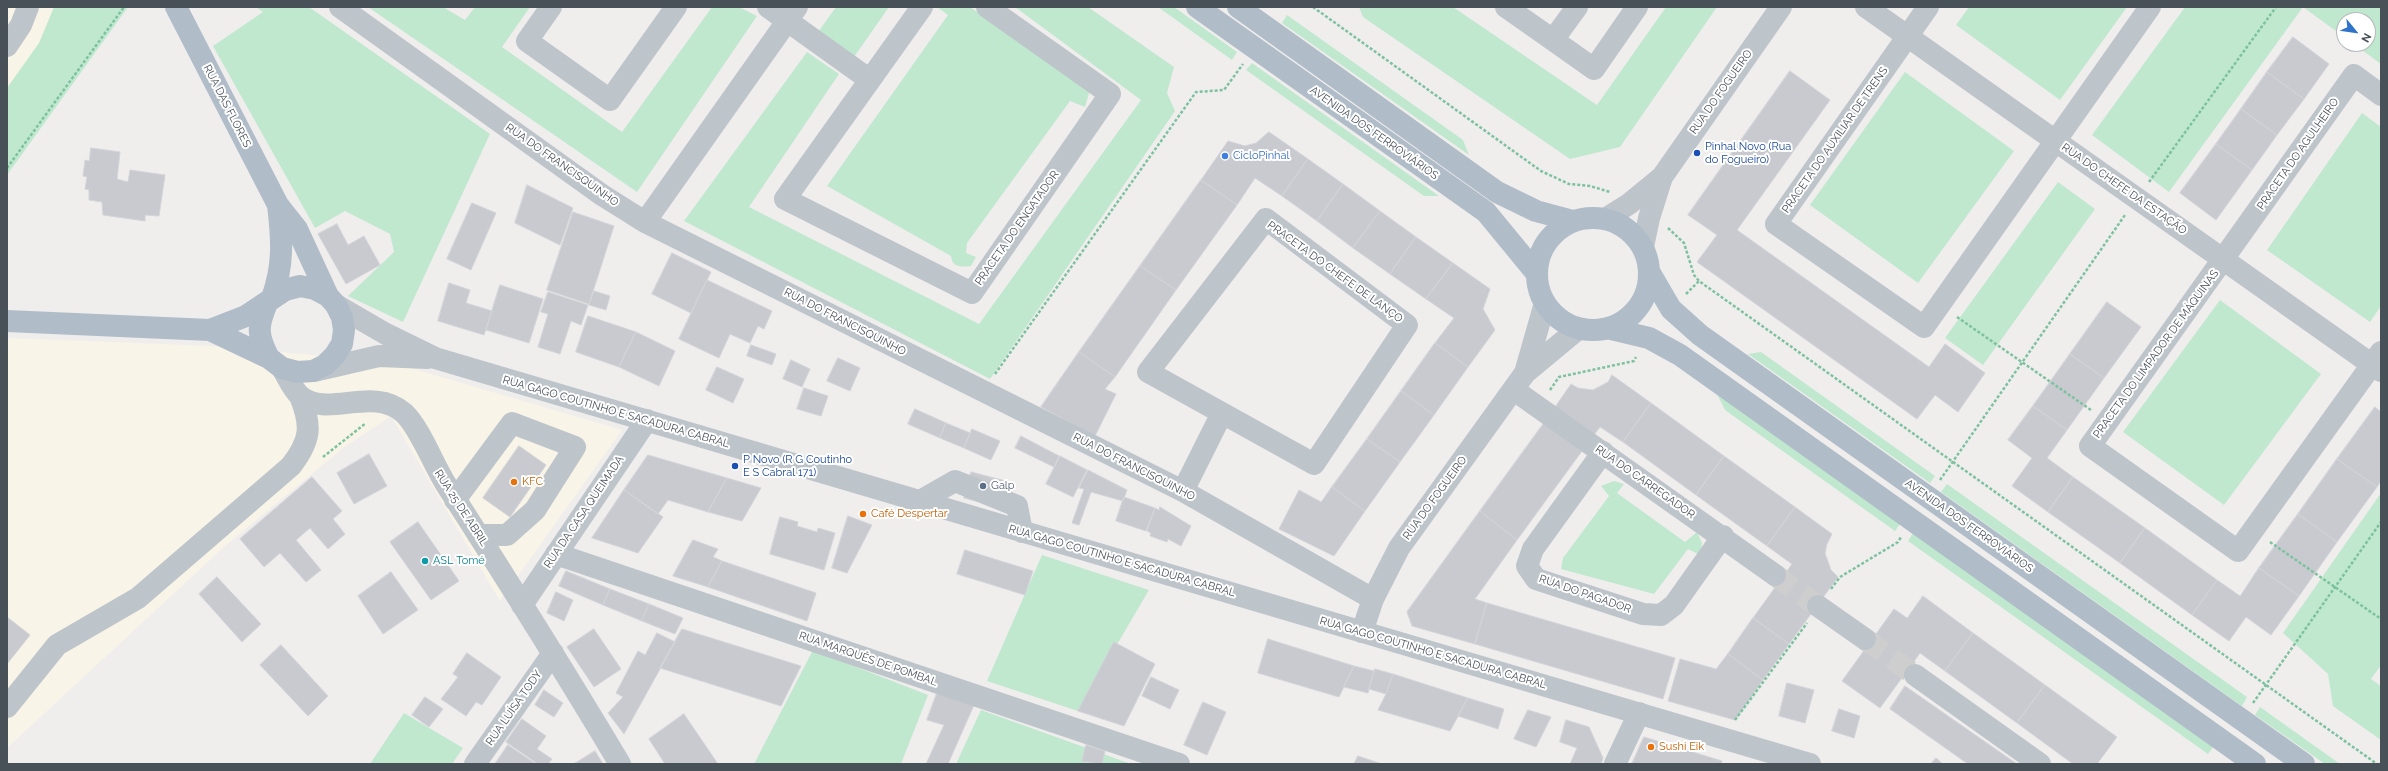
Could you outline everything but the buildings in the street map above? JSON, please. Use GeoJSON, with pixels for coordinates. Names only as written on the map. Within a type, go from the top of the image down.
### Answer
{"type":"FeatureCollection","features":[{"type":"Feature","properties":{"kind":"main road","name":"RUA DAS FLORES"},"geometry":{"type":"LineString","coordinates":[[176,7],[278,205]]}},
{"type":"Feature","properties":{"kind":"main road","name":"AVENIDA DOS FERROVIÁRIOS"},"geometry":{"type":"LineString","coordinates":[[1197,7],[1486,212],[1537,274]]}},
{"type":"Feature","properties":{"kind":"main road","name":"AVENIDA DOS FERROVIÁRIOS"},"geometry":{"type":"LineString","coordinates":[[1238,7],[1497,192],[1536,211],[1573,222]]}},
{"type":"Feature","properties":{"kind":"main road"},"geometry":{"type":"LineString","coordinates":[[210,330],[275,363],[297,372],[313,371],[325,365],[335,356],[342,344],[344,330],[342,317],[297,229],[278,205]]}},
{"type":"Feature","properties":{"kind":"main road"},"geometry":{"type":"LineString","coordinates":[[275,363],[260,341],[259,321],[280,276],[282,241],[278,205]]}},
{"type":"Feature","properties":{"kind":"main road","name":"AVENIDA DOS FERROVIÁRIOS"},"geometry":{"type":"LineString","coordinates":[[1650,273],[1647,291],[1638,308],[1625,321],[1608,328],[1593,331],[1578,328],[1565,323],[1553,314],[1539,289],[1537,274],[1539,258],[1547,242],[1559,230],[1573,222],[1589,218],[1604,219],[1620,224],[1629,231],[1643,248],[1650,273],[1671,309],[1684,322],[2304,764]]}},
{"type":"Feature","properties":{"kind":"main road"},"geometry":{"type":"LineString","coordinates":[[7,321],[210,330],[246,316],[285,290],[300,286],[315,289],[332,300]]}},
{"type":"Feature","properties":{"kind":"main road","name":"AVENIDA DOS FERROVIÁRIOS"},"geometry":{"type":"LineString","coordinates":[[1608,328],[1649,338],[1666,345],[2255,764]]}},
{"type":"Feature","properties":{"kind":"street"},"geometry":{"type":"LineString","coordinates":[[7,46],[21,25],[28,7]]}},
{"type":"Feature","properties":{"kind":"street","name":"RUA DO FRANCISQUINHO"},"geometry":{"type":"LineString","coordinates":[[340,7],[602,195],[645,222],[1183,491],[1373,599]]}},
{"type":"Feature","properties":{"kind":"street"},"geometry":{"type":"LineString","coordinates":[[551,7],[527,41],[610,100],[676,7]]}},
{"type":"Feature","properties":{"kind":"street"},"geometry":{"type":"LineString","coordinates":[[768,7],[792,14],[870,80]]}},
{"type":"Feature","properties":{"kind":"street","name":"PRACETA DO ENGATADOR"},"geometry":{"type":"LineString","coordinates":[[922,7],[785,199],[972,293],[1110,94],[986,7]]}},
{"type":"Feature","properties":{"kind":"street"},"geometry":{"type":"LineString","coordinates":[[1506,7],[1594,69],[1637,7]]}},
{"type":"Feature","properties":{"kind":"street"},"geometry":{"type":"LineString","coordinates":[[1553,40],[1577,7]]}},
{"type":"Feature","properties":{"kind":"street","name":"RUA DO FOGUEIRO"},"geometry":{"type":"LineString","coordinates":[[1662,177],[1781,7]]}},
{"type":"Feature","properties":{"kind":"street","name":"RUA DO CHEFE DA ESTAÇÃO"},"geometry":{"type":"LineString","coordinates":[[1866,7],[2224,260],[2378,362]]}},
{"type":"Feature","properties":{"kind":"street"},"geometry":{"type":"LineString","coordinates":[[1907,36],[1928,7]]}},
{"type":"Feature","properties":{"kind":"street","name":"PRACETA DO AUXILIAR DE TRENS"},"geometry":{"type":"LineString","coordinates":[[1907,36],[1776,224],[1924,327],[2057,142],[2150,7]]}},
{"type":"Feature","properties":{"kind":"street"},"geometry":{"type":"LineString","coordinates":[[645,222],[792,14]]}},
{"type":"Feature","properties":{"kind":"street","name":"PRACETA DO AGULHEIRO"},"geometry":{"type":"LineString","coordinates":[[2224,260],[2354,75],[2381,95]]}},
{"type":"Feature","properties":{"kind":"street"},"geometry":{"type":"LineString","coordinates":[[1604,219],[1629,204],[1662,177]]}},
{"type":"Feature","properties":{"kind":"street"},"geometry":{"type":"LineString","coordinates":[[1643,248],[1649,218],[1662,177]]}},
{"type":"Feature","properties":{"kind":"street","name":"PRACETA DO CHEFE DE LANÇO"},"geometry":{"type":"LineString","coordinates":[[1266,219],[1407,325],[1314,464],[1222,413],[1148,372],[1266,219]]}},
{"type":"Feature","properties":{"kind":"street","name":"PRACETA DO LIMPADOR DE MÁQUINAS"},"geometry":{"type":"LineString","coordinates":[[2224,260],[2090,446],[2238,551],[2378,362]]}},
{"type":"Feature","properties":{"kind":"street","name":"RUA GAGO COUTINHO E SACADURA CABRAL"},"geometry":{"type":"LineString","coordinates":[[332,300],[386,334],[435,358],[1810,764]]}},
{"type":"Feature","properties":{"kind":"street","name":"RUA DO FOGUEIRO"},"geometry":{"type":"LineString","coordinates":[[1519,382],[1545,302]]}},
{"type":"Feature","properties":{"kind":"street","name":"RUA DO FOGUEIRO"},"geometry":{"type":"LineString","coordinates":[[1362,632],[1373,599],[1399,548],[1519,382],[1578,328]]}},
{"type":"Feature","properties":{"kind":"street","name":"RUA GAGO COUTINHO E SACADURA CABRAL"},"geometry":{"type":"LineString","coordinates":[[313,371],[379,356],[435,358]]}},
{"type":"Feature","properties":{"kind":"street"},"geometry":{"type":"LineString","coordinates":[[7,707],[57,645],[138,598],[291,466],[305,444],[309,429],[308,417],[300,396],[275,363]]}},
{"type":"Feature","properties":{"kind":"street","name":"RUA DO CARREGADOR"},"geometry":{"type":"LineString","coordinates":[[1519,382],[1603,452],[1723,536],[1775,575]]}},
{"type":"Feature","properties":{"kind":"street","name":"RUA 25 DE ABRIL"},"geometry":{"type":"LineString","coordinates":[[300,396],[316,403],[332,404],[372,401],[392,405],[404,414],[415,427],[434,467],[553,653],[620,764]]}},
{"type":"Feature","properties":{"kind":"street"},"geometry":{"type":"LineString","coordinates":[[1183,491],[1222,413]]}},
{"type":"Feature","properties":{"kind":"street","name":"RUA DA CASA QUEIMADA"},"geometry":{"type":"LineString","coordinates":[[522,605],[646,420]]}},
{"type":"Feature","properties":{"kind":"street"},"geometry":{"type":"LineString","coordinates":[[455,500],[512,423],[575,447],[535,510],[507,535],[478,535]]}},
{"type":"Feature","properties":{"kind":"street","name":"RUA DO PAGADOR"},"geometry":{"type":"LineString","coordinates":[[1603,452],[1533,549],[1528,566],[1536,579],[1643,614],[1661,615],[1674,605],[1723,536]]}},
{"type":"Feature","properties":{"kind":"street"},"geometry":{"type":"LineString","coordinates":[[920,502],[955,481],[1017,506],[1022,532]]}},
{"type":"Feature","properties":{"kind":"street","name":"RUA MARQUÊS DE POMBAL"},"geometry":{"type":"LineString","coordinates":[[556,554],[1179,764]]}},
{"type":"Feature","properties":{"kind":"street"},"geometry":{"type":"LineString","coordinates":[[1819,606],[1865,639]]}},
{"type":"Feature","properties":{"kind":"street","name":"RUA LUÍSA TODY"},"geometry":{"type":"LineString","coordinates":[[475,764],[553,653]]}},
{"type":"Feature","properties":{"kind":"street"},"geometry":{"type":"LineString","coordinates":[[1915,675],[2040,764]]}},
{"type":"Feature","properties":{"kind":"street"},"geometry":{"type":"LineString","coordinates":[[1614,764],[1639,713]]}},
{"type":"Feature","properties":{"kind":"path"},"geometry":{"type":"LineString","coordinates":[[7,168],[124,7]]}},
{"type":"Feature","properties":{"kind":"path"},"geometry":{"type":"LineString","coordinates":[[1313,7],[1541,171],[1569,184],[1590,186],[1608,191],[1629,204]]}},
{"type":"Feature","properties":{"kind":"path"},"geometry":{"type":"LineString","coordinates":[[1928,497],[2137,198],[2276,7]]}},
{"type":"Feature","properties":{"kind":"path"},"geometry":{"type":"LineString","coordinates":[[983,391],[1196,92],[1224,90],[1254,48]]}},
{"type":"Feature","properties":{"kind":"path"},"geometry":{"type":"LineString","coordinates":[[1649,218],[1667,227],[1684,243],[1694,275],[1699,281],[2377,764]]}},
{"type":"Feature","properties":{"kind":"path"},"geometry":{"type":"LineString","coordinates":[[1940,305],[2108,421]]}},
{"type":"Feature","properties":{"kind":"path"},"geometry":{"type":"LineString","coordinates":[[1728,719],[1735,721],[1840,577],[1898,542],[1912,520]]}},
{"type":"Feature","properties":{"kind":"path"},"geometry":{"type":"LineString","coordinates":[[2266,685],[2381,522]]}},
{"type":"Feature","properties":{"kind":"path"},"geometry":{"type":"LineString","coordinates":[[2253,530],[2381,620]]}},
{"type":"Feature","properties":{"kind":"shaded area"},"geometry":{"type":"Polygon","coordinates":[[[7,7],[68,7],[7,88],[7,7]]]}},
{"type":"Feature","properties":{"kind":"shaded area"},"geometry":{"type":"Polygon","coordinates":[[[7,338],[213,346],[390,362],[622,430],[500,601],[391,416],[343,448],[225,546],[7,748],[7,338]]]}},
{"type":"Feature","properties":{"kind":"green space"},"geometry":{"type":"Polygon","coordinates":[[[54,7],[128,7],[7,175],[7,88],[39,43],[54,7]]]}},
{"type":"Feature","properties":{"kind":"green space"},"geometry":{"type":"Polygon","coordinates":[[[256,7],[309,7],[490,134],[403,322],[348,296],[394,252],[390,234],[345,211],[315,228],[213,46],[263,12],[256,7]]]}},
{"type":"Feature","properties":{"kind":"green space"},"geometry":{"type":"Polygon","coordinates":[[[368,7],[443,7],[465,20],[475,7],[530,7],[502,47],[622,132],[712,7],[739,7],[757,16],[637,192],[368,7]]]}},
{"type":"Feature","properties":{"kind":"green space"},"geometry":{"type":"Polygon","coordinates":[[[836,7],[889,7],[854,57],[816,35],[836,7]]]}},
{"type":"Feature","properties":{"kind":"green space"},"geometry":{"type":"Polygon","coordinates":[[[937,7],[970,7],[1090,90],[1085,107],[1070,101],[967,243],[966,253],[976,257],[971,266],[955,265],[951,256],[827,186],[948,15],[937,7]]]}},
{"type":"Feature","properties":{"kind":"green space"},"geometry":{"type":"Polygon","coordinates":[[[1015,7],[1088,7],[1174,67],[1167,93],[1175,111],[990,379],[684,221],[807,52],[839,74],[749,207],[979,324],[1141,100],[1015,7]]]}},
{"type":"Feature","properties":{"kind":"green space"},"geometry":{"type":"Polygon","coordinates":[[[1158,7],[1174,7],[1237,52],[1232,60],[1158,7]]]}},
{"type":"Feature","properties":{"kind":"green space"},"geometry":{"type":"Polygon","coordinates":[[[1359,7],[1453,7],[1597,105],[1666,7],[1717,7],[1620,147],[1570,159],[1363,17],[1359,7]]]}},
{"type":"Feature","properties":{"kind":"green space"},"geometry":{"type":"Polygon","coordinates":[[[1969,7],[2127,7],[2060,100],[1956,25],[1969,7]]]}},
{"type":"Feature","properties":{"kind":"green space"},"geometry":{"type":"Polygon","coordinates":[[[2185,7],[2303,7],[2169,192],[2092,135],[2185,7]]]}},
{"type":"Feature","properties":{"kind":"green space"},"geometry":{"type":"Polygon","coordinates":[[[2303,7],[2381,7],[2381,64],[2365,52],[2376,52],[2376,12],[2336,12],[2336,31],[2303,7]]]}},
{"type":"Feature","properties":{"kind":"green space"},"geometry":{"type":"Polygon","coordinates":[[[1287,15],[1463,140],[1469,155],[1282,23],[1287,15]]]}},
{"type":"Feature","properties":{"kind":"green space"},"geometry":{"type":"Polygon","coordinates":[[[1252,63],[1439,196],[1424,196],[1246,70],[1252,63]]]}},
{"type":"Feature","properties":{"kind":"green space"},"geometry":{"type":"Polygon","coordinates":[[[1905,72],[2014,151],[1918,283],[1810,205],[1905,72]]]}},
{"type":"Feature","properties":{"kind":"green space"},"geometry":{"type":"Polygon","coordinates":[[[2362,113],[2381,127],[2381,306],[2370,322],[2267,250],[2362,113]]]}},
{"type":"Feature","properties":{"kind":"green space"},"geometry":{"type":"Polygon","coordinates":[[[2058,182],[2095,209],[1983,365],[1945,338],[2058,182]]]}},
{"type":"Feature","properties":{"kind":"green space"},"geometry":{"type":"Polygon","coordinates":[[[2220,300],[2321,374],[2224,505],[2123,432],[2220,300]]]}},
{"type":"Feature","properties":{"kind":"green space"},"geometry":{"type":"Polygon","coordinates":[[[1761,352],[1935,476],[1930,483],[1748,354],[1761,352]]]}},
{"type":"Feature","properties":{"kind":"green space"},"geometry":{"type":"Polygon","coordinates":[[[1717,394],[1900,524],[1895,531],[1725,410],[1717,394]]]}},
{"type":"Feature","properties":{"kind":"green space"},"geometry":{"type":"Polygon","coordinates":[[[1614,481],[1624,484],[1617,493],[1685,542],[1697,532],[1702,543],[1700,555],[1688,549],[1654,594],[1561,569],[1563,558],[1609,496],[1601,486],[1614,481]]]}},
{"type":"Feature","properties":{"kind":"green space"},"geometry":{"type":"Polygon","coordinates":[[[1947,484],[2247,697],[2242,706],[1941,492],[1947,484]]]}},
{"type":"Feature","properties":{"kind":"green space"},"geometry":{"type":"Polygon","coordinates":[[[2381,493],[2381,665],[2371,679],[2381,686],[2381,740],[2333,706],[2328,674],[2283,633],[2381,493]]]}},
{"type":"Feature","properties":{"kind":"green space"},"geometry":{"type":"Polygon","coordinates":[[[1913,533],[2214,746],[2208,754],[1908,541],[1913,533]]]}},
{"type":"Feature","properties":{"kind":"green space"},"geometry":{"type":"Polygon","coordinates":[[[1042,555],[1149,590],[1078,711],[987,681],[1042,555]]]}},
{"type":"Feature","properties":{"kind":"green space"},"geometry":{"type":"Polygon","coordinates":[[[813,650],[928,695],[901,764],[754,764],[813,650]]]}},
{"type":"Feature","properties":{"kind":"green space"},"geometry":{"type":"Polygon","coordinates":[[[2260,707],[2340,764],[2325,764],[2255,715],[2260,707]]]}},
{"type":"Feature","properties":{"kind":"green space"},"geometry":{"type":"Polygon","coordinates":[[[981,710],[1131,764],[956,764],[981,710]]]}},
{"type":"Feature","properties":{"kind":"green space"},"geometry":{"type":"Polygon","coordinates":[[[404,713],[463,748],[452,764],[370,764],[404,713]]]}},
{"type":"Feature","properties":{"kind":"tunnel"},"geometry":{"type":"LineString","coordinates":[[1775,575],[1818,606]]}},
{"type":"Feature","properties":{"kind":"tunnel"},"geometry":{"type":"LineString","coordinates":[[1865,639],[1915,675]]}},
{"type":"Feature","properties":{"kind":"place","name":"Pinhal Novo (Rua do Fogueiro)"},"geometry":{"type":"Point","coordinates":[1697,153]}},
{"type":"Feature","properties":{"kind":"place","name":"CicloPinhal"},"geometry":{"type":"Point","coordinates":[1225,156]}},
{"type":"Feature","properties":{"kind":"place","name":"P Novo (R G Coutinho E S Cabral 171)"},"geometry":{"type":"Point","coordinates":[735,466]}},
{"type":"Feature","properties":{"kind":"place","name":"KFC"},"geometry":{"type":"Point","coordinates":[514,482]}},
{"type":"Feature","properties":{"kind":"place","name":"Galp"},"geometry":{"type":"Point","coordinates":[983,486]}},
{"type":"Feature","properties":{"kind":"place","name":"Café Despertar"},"geometry":{"type":"Point","coordinates":[863,514]}},
{"type":"Feature","properties":{"kind":"place","name":"ASL Tomé"},"geometry":{"type":"Point","coordinates":[425,561]}},
{"type":"Feature","properties":{"kind":"place","name":"Sushi Eik"},"geometry":{"type":"Point","coordinates":[1651,747]}}]}
